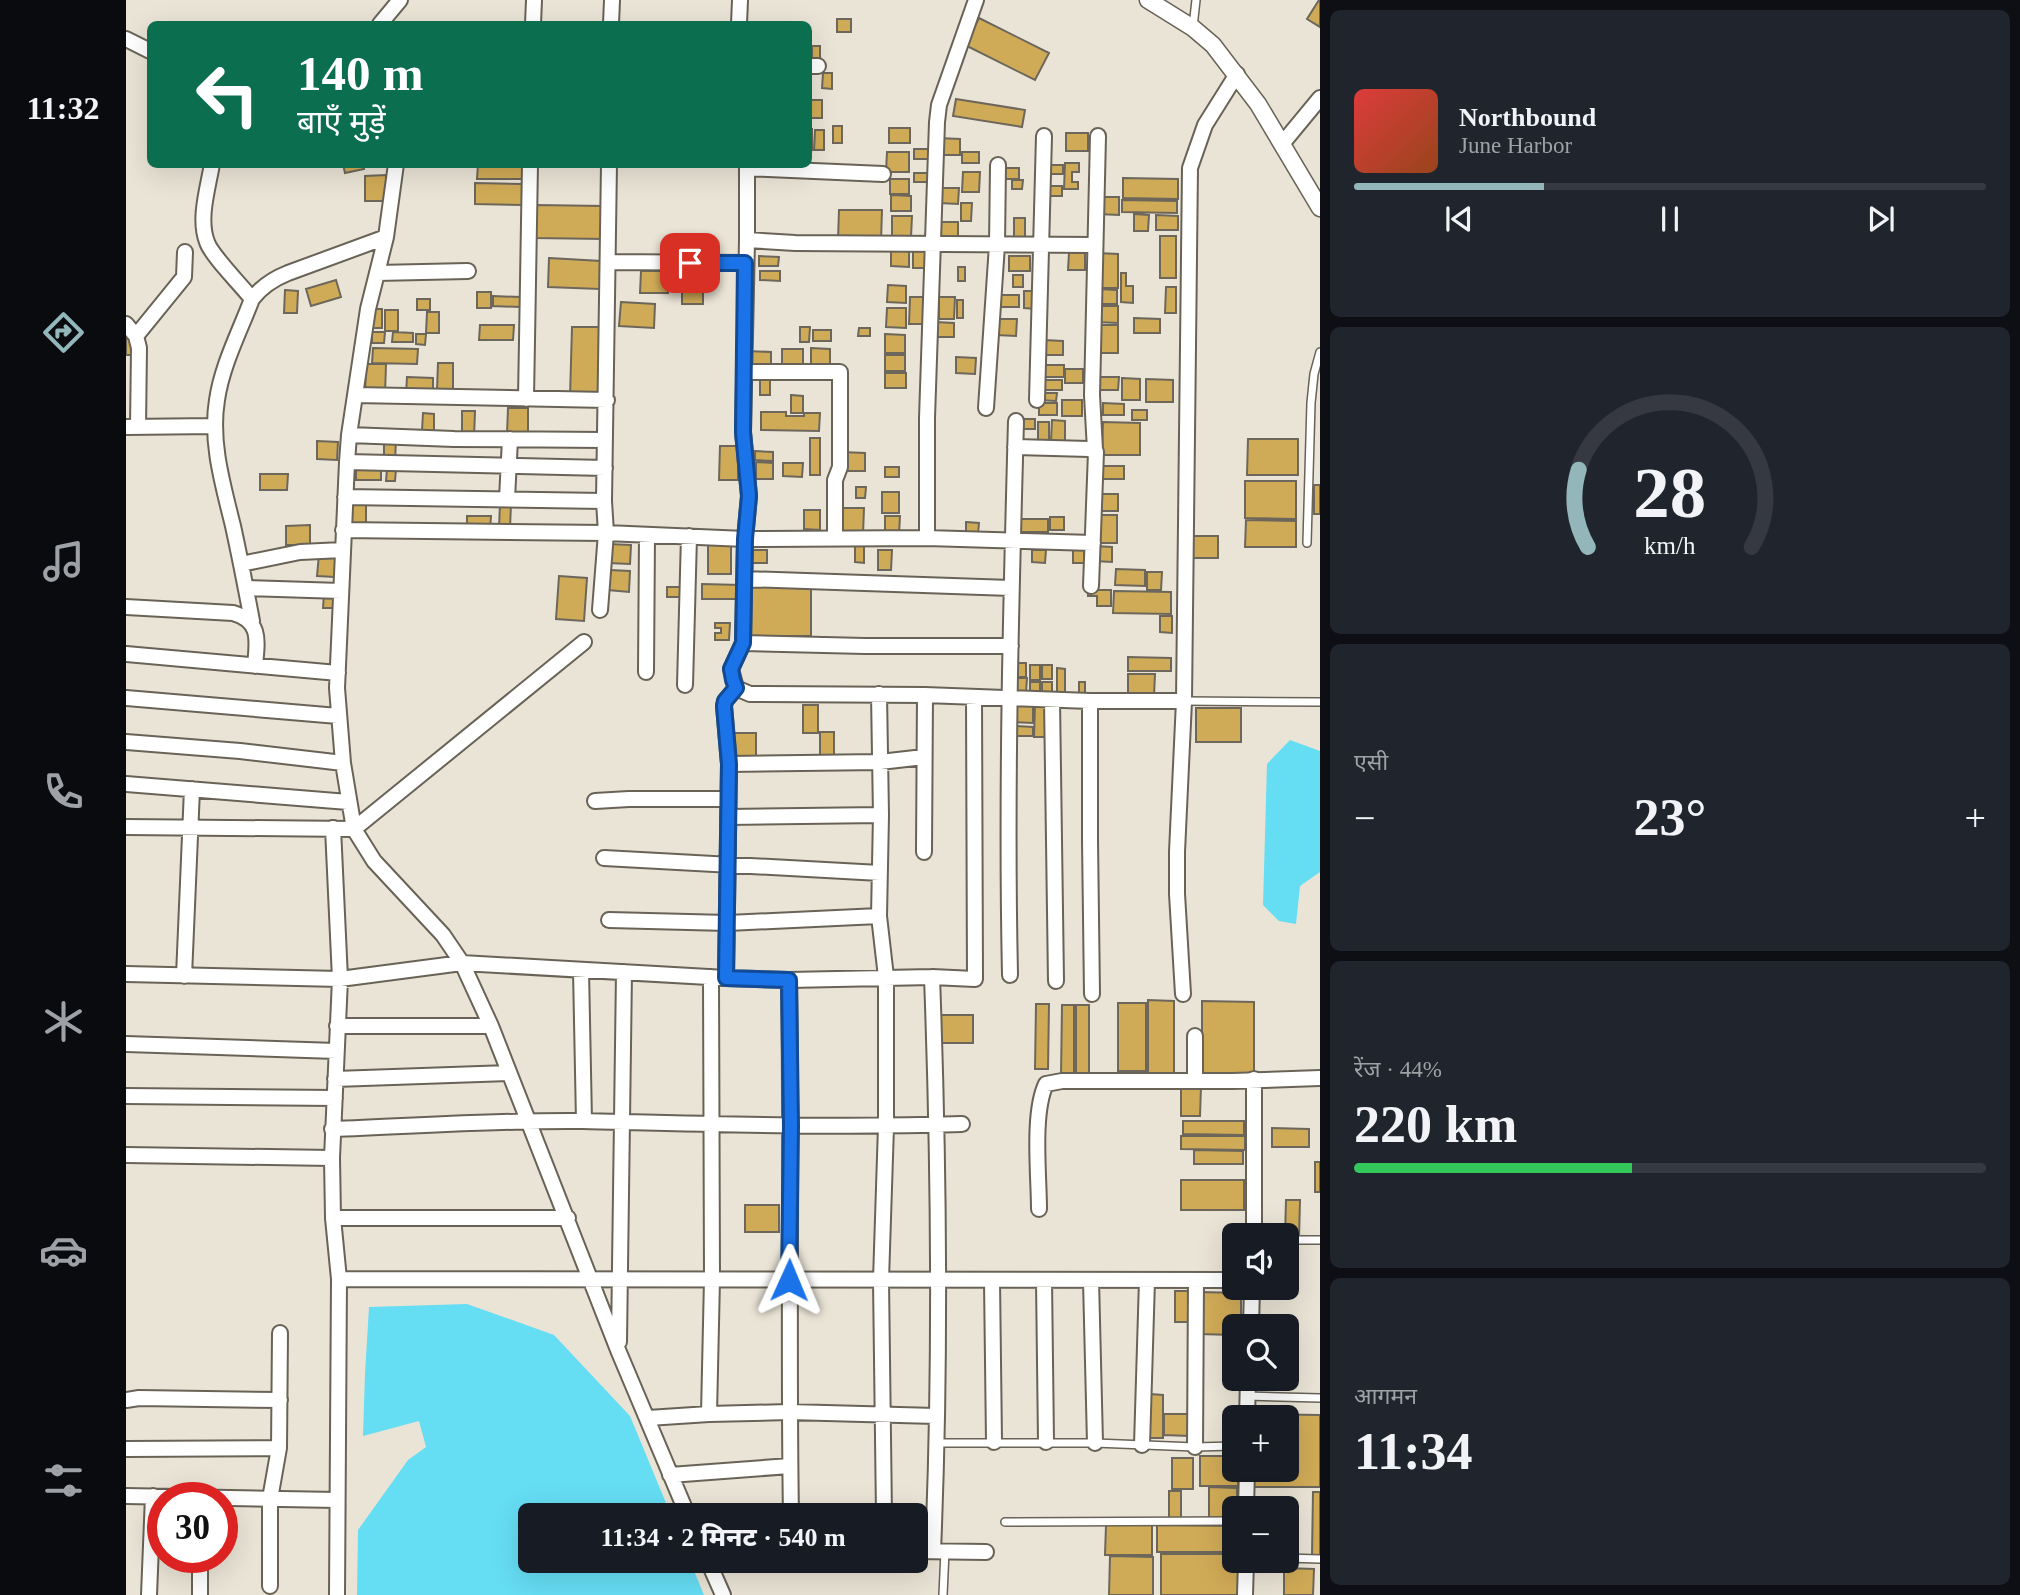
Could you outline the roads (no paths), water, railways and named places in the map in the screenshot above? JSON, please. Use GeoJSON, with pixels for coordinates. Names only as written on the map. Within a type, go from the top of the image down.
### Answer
{"type":"FeatureCollection","features":[{"type":"Feature","properties":{"kind":"street"},"geometry":{"type":"LineString","coordinates":[[533,21],[534,0]]}},
{"type":"Feature","properties":{"kind":"street"},"geometry":{"type":"LineString","coordinates":[[611,0],[611,21]]}},
{"type":"Feature","properties":{"kind":"street"},"geometry":{"type":"LineString","coordinates":[[739,21],[740,0]]}},
{"type":"Feature","properties":{"kind":"street"},"geometry":{"type":"LineString","coordinates":[[927,538],[927,418],[937,122],[939,105],[976,0]]}},
{"type":"Feature","properties":{"kind":"street"},"geometry":{"type":"LineString","coordinates":[[1148,0],[1193,28],[1213,45],[1237,74],[1320,208]]}},
{"type":"Feature","properties":{"kind":"street"},"geometry":{"type":"LineString","coordinates":[[382,21],[395,2]]}},
{"type":"Feature","properties":{"kind":"street"},"geometry":{"type":"LineString","coordinates":[[126,39],[147,50]]}},
{"type":"Feature","properties":{"kind":"street"},"geometry":{"type":"LineString","coordinates":[[1183,994],[1177,852],[1184,701],[1190,168],[1205,125],[1237,74]]}},
{"type":"Feature","properties":{"kind":"street"},"geometry":{"type":"LineString","coordinates":[[1282,144],[1320,98]]}},
{"type":"Feature","properties":{"kind":"street"},"geometry":{"type":"LineString","coordinates":[[1037,400],[1044,136]]}},
{"type":"Feature","properties":{"kind":"street"},"geometry":{"type":"LineString","coordinates":[[1091,586],[1096,456],[1092,395],[1098,136]]}},
{"type":"Feature","properties":{"kind":"street"},"geometry":{"type":"LineString","coordinates":[[986,408],[997,245],[998,165]]}},
{"type":"Feature","properties":{"kind":"street"},"geometry":{"type":"LineString","coordinates":[[211,168],[203,218],[204,234],[208,246],[252,299]]}},
{"type":"Feature","properties":{"kind":"street"},"geometry":{"type":"LineString","coordinates":[[395,168],[386,237],[368,309],[349,435],[338,673],[338,716],[348,802],[354,829],[374,861],[443,935],[462,962],[491,1026],[618,1350],[682,1503]]}},
{"type":"Feature","properties":{"kind":"street"},"geometry":{"type":"LineString","coordinates":[[526,399],[530,168]]}},
{"type":"Feature","properties":{"kind":"street"},"geometry":{"type":"LineString","coordinates":[[600,610],[606,533],[604,500],[610,168]]}},
{"type":"Feature","properties":{"kind":"street"},"geometry":{"type":"LineString","coordinates":[[747,168],[743,432],[749,496],[745,539],[743,643],[731,669],[736,688],[750,694],[1184,701]]}},
{"type":"Feature","properties":{"kind":"street"},"geometry":{"type":"LineString","coordinates":[[781,168],[883,174]]}},
{"type":"Feature","properties":{"kind":"street"},"geometry":{"type":"LineString","coordinates":[[255,666],[257,646],[217,454],[214,426],[223,376],[252,299],[259,290],[288,273],[386,237]]}},
{"type":"Feature","properties":{"kind":"street"},"geometry":{"type":"LineString","coordinates":[[747,240],[933,245],[1095,245]]}},
{"type":"Feature","properties":{"kind":"street"},"geometry":{"type":"LineString","coordinates":[[136,336],[184,277],[185,252]]}},
{"type":"Feature","properties":{"kind":"street"},"geometry":{"type":"LineString","coordinates":[[608,262],[745,263]]}},
{"type":"Feature","properties":{"kind":"street"},"geometry":{"type":"LineString","coordinates":[[377,273],[468,271]]}},
{"type":"Feature","properties":{"kind":"street"},"geometry":{"type":"LineString","coordinates":[[126,324],[136,336],[139,360],[132,427],[214,426]]}},
{"type":"Feature","properties":{"kind":"street"},"geometry":{"type":"LineString","coordinates":[[744,372],[840,372],[840,467],[835,480],[835,538]]}},
{"type":"Feature","properties":{"kind":"street"},"geometry":{"type":"LineString","coordinates":[[355,395],[607,400]]}},
{"type":"Feature","properties":{"kind":"street"},"geometry":{"type":"LineString","coordinates":[[1010,975],[1008,790],[1016,421]]}},
{"type":"Feature","properties":{"kind":"street"},"geometry":{"type":"LineString","coordinates":[[349,435],[605,440]]}},
{"type":"Feature","properties":{"kind":"street"},"geometry":{"type":"LineString","coordinates":[[507,499],[510,439]]}},
{"type":"Feature","properties":{"kind":"street"},"geometry":{"type":"LineString","coordinates":[[1015,447],[1095,450]]}},
{"type":"Feature","properties":{"kind":"street"},"geometry":{"type":"LineString","coordinates":[[347,462],[605,468]]}},
{"type":"Feature","properties":{"kind":"street"},"geometry":{"type":"LineString","coordinates":[[345,497],[604,500]]}},
{"type":"Feature","properties":{"kind":"street"},"geometry":{"type":"LineString","coordinates":[[343,530],[606,533],[745,539],[927,538],[1093,543]]}},
{"type":"Feature","properties":{"kind":"street"},"geometry":{"type":"LineString","coordinates":[[646,672],[647,535]]}},
{"type":"Feature","properties":{"kind":"street"},"geometry":{"type":"LineString","coordinates":[[685,685],[689,536]]}},
{"type":"Feature","properties":{"kind":"street"},"geometry":{"type":"LineString","coordinates":[[241,564],[300,552],[343,550]]}},
{"type":"Feature","properties":{"kind":"street"},"geometry":{"type":"LineString","coordinates":[[744,579],[1011,587]]}},
{"type":"Feature","properties":{"kind":"street"},"geometry":{"type":"LineString","coordinates":[[246,587],[341,591]]}},
{"type":"Feature","properties":{"kind":"street"},"geometry":{"type":"LineString","coordinates":[[126,607],[233,613],[252,621]]}},
{"type":"Feature","properties":{"kind":"street"},"geometry":{"type":"LineString","coordinates":[[126,827],[354,829],[583,642]]}},
{"type":"Feature","properties":{"kind":"street"},"geometry":{"type":"LineString","coordinates":[[743,643],[1010,646]]}},
{"type":"Feature","properties":{"kind":"street"},"geometry":{"type":"LineString","coordinates":[[126,654],[338,673]]}},
{"type":"Feature","properties":{"kind":"street"},"geometry":{"type":"LineString","coordinates":[[709,1414],[711,1125],[719,977],[728,923],[729,764],[724,706],[736,688]]}},
{"type":"Feature","properties":{"kind":"street"},"geometry":{"type":"LineString","coordinates":[[879,694],[879,916],[886,977],[886,1126],[881,1280],[884,1503]]}},
{"type":"Feature","properties":{"kind":"street"},"geometry":{"type":"LineString","coordinates":[[924,852],[925,695]]}},
{"type":"Feature","properties":{"kind":"street"},"geometry":{"type":"LineString","coordinates":[[126,974],[340,979],[462,962],[789,980],[886,977],[975,979],[974,697]]}},
{"type":"Feature","properties":{"kind":"street"},"geometry":{"type":"LineString","coordinates":[[126,698],[338,716]]}},
{"type":"Feature","properties":{"kind":"street"},"geometry":{"type":"LineString","coordinates":[[1052,700],[1056,981]]}},
{"type":"Feature","properties":{"kind":"street"},"geometry":{"type":"LineString","coordinates":[[1090,701],[1092,994]]}},
{"type":"Feature","properties":{"kind":"street"},"geometry":{"type":"LineString","coordinates":[[126,742],[343,763]]}},
{"type":"Feature","properties":{"kind":"street"},"geometry":{"type":"LineString","coordinates":[[729,764],[880,762],[924,757]]}},
{"type":"Feature","properties":{"kind":"street"},"geometry":{"type":"LineString","coordinates":[[126,784],[348,802]]}},
{"type":"Feature","properties":{"kind":"street"},"geometry":{"type":"LineString","coordinates":[[184,975],[192,789]]}},
{"type":"Feature","properties":{"kind":"street"},"geometry":{"type":"LineString","coordinates":[[595,801],[728,799]]}},
{"type":"Feature","properties":{"kind":"street"},"geometry":{"type":"LineString","coordinates":[[728,817],[881,815]]}},
{"type":"Feature","properties":{"kind":"street"},"geometry":{"type":"LineString","coordinates":[[333,828],[340,979],[332,1129],[333,1218],[339,1279],[337,1595]]}},
{"type":"Feature","properties":{"kind":"street"},"geometry":{"type":"LineString","coordinates":[[604,858],[880,873]]}},
{"type":"Feature","properties":{"kind":"street"},"geometry":{"type":"LineString","coordinates":[[609,920],[728,923],[879,916]]}},
{"type":"Feature","properties":{"kind":"street"},"geometry":{"type":"LineString","coordinates":[[581,970],[583,1121]]}},
{"type":"Feature","properties":{"kind":"street"},"geometry":{"type":"LineString","coordinates":[[618,1350],[624,972]]}},
{"type":"Feature","properties":{"kind":"street"},"geometry":{"type":"LineString","coordinates":[[932,977],[937,1125],[936,1416],[939,1551]]}},
{"type":"Feature","properties":{"kind":"street"},"geometry":{"type":"LineString","coordinates":[[789,980],[791,1503]]}},
{"type":"Feature","properties":{"kind":"street"},"geometry":{"type":"LineString","coordinates":[[337,1026],[491,1026]]}},
{"type":"Feature","properties":{"kind":"street"},"geometry":{"type":"LineString","coordinates":[[1195,1036],[1195,1081]]}},
{"type":"Feature","properties":{"kind":"street"},"geometry":{"type":"LineString","coordinates":[[126,1044],[337,1051]]}},
{"type":"Feature","properties":{"kind":"street"},"geometry":{"type":"LineString","coordinates":[[335,1079],[509,1073]]}},
{"type":"Feature","properties":{"kind":"street"},"geometry":{"type":"LineString","coordinates":[[1039,1209],[1038,1123],[1046,1084],[1062,1081],[1320,1078]]}},
{"type":"Feature","properties":{"kind":"street"},"geometry":{"type":"LineString","coordinates":[[1254,1079],[1254,1223]]}},
{"type":"Feature","properties":{"kind":"street"},"geometry":{"type":"LineString","coordinates":[[126,1096],[335,1098]]}},
{"type":"Feature","properties":{"kind":"street"},"geometry":{"type":"LineString","coordinates":[[332,1129],[583,1121],[791,1126],[962,1124]]}},
{"type":"Feature","properties":{"kind":"street"},"geometry":{"type":"LineString","coordinates":[[126,1155],[332,1158]]}},
{"type":"Feature","properties":{"kind":"street"},"geometry":{"type":"LineString","coordinates":[[333,1218],[568,1218]]}},
{"type":"Feature","properties":{"kind":"street"},"geometry":{"type":"LineString","coordinates":[[339,1279],[1222,1280]]}},
{"type":"Feature","properties":{"kind":"street"},"geometry":{"type":"LineString","coordinates":[[992,1280],[994,1441]]}},
{"type":"Feature","properties":{"kind":"street"},"geometry":{"type":"LineString","coordinates":[[1044,1280],[1046,1442]]}},
{"type":"Feature","properties":{"kind":"street"},"geometry":{"type":"LineString","coordinates":[[1091,1280],[1095,1443]]}},
{"type":"Feature","properties":{"kind":"street"},"geometry":{"type":"LineString","coordinates":[[1142,1446],[1147,1280]]}},
{"type":"Feature","properties":{"kind":"street"},"geometry":{"type":"LineString","coordinates":[[1195,1447],[1196,1280]]}},
{"type":"Feature","properties":{"kind":"street"},"geometry":{"type":"LineString","coordinates":[[270,1586],[270,1499],[279,1448],[280,1333]]}},
{"type":"Feature","properties":{"kind":"street"},"geometry":{"type":"LineString","coordinates":[[1247,1391],[1247,1405]]}},
{"type":"Feature","properties":{"kind":"street"},"geometry":{"type":"LineString","coordinates":[[126,1400],[280,1400]]}},
{"type":"Feature","properties":{"kind":"street"},"geometry":{"type":"LineString","coordinates":[[648,1418],[789,1412],[936,1416]]}},
{"type":"Feature","properties":{"kind":"street"},"geometry":{"type":"LineString","coordinates":[[126,1449],[279,1448]]}},
{"type":"Feature","properties":{"kind":"street"},"geometry":{"type":"LineString","coordinates":[[670,1475],[790,1466]]}},
{"type":"Feature","properties":{"kind":"street"},"geometry":{"type":"LineString","coordinates":[[126,1496],[147,1496]]}},
{"type":"Feature","properties":{"kind":"street"},"geometry":{"type":"LineString","coordinates":[[238,1499],[337,1500]]}},
{"type":"Feature","properties":{"kind":"street"},"geometry":{"type":"LineString","coordinates":[[928,1551],[986,1552]]}},
{"type":"Feature","properties":{"kind":"street"},"geometry":{"type":"LineString","coordinates":[[149,1595],[150,1573]]}},
{"type":"Feature","properties":{"kind":"street"},"geometry":{"type":"LineString","coordinates":[[200,1573],[200,1595]]}},
{"type":"Feature","properties":{"kind":"street"},"geometry":{"type":"LineString","coordinates":[[713,1573],[723,1595]]}},
{"type":"Feature","properties":{"kind":"street"},"geometry":{"type":"LineString","coordinates":[[1245,1595],[1246,1573]]}},
{"type":"Feature","properties":{"kind":"lane"},"geometry":{"type":"LineString","coordinates":[[1193,28],[1196,0]]}},
{"type":"Feature","properties":{"kind":"lane"},"geometry":{"type":"LineString","coordinates":[[1307,543],[1311,403],[1320,352]]}},
{"type":"Feature","properties":{"kind":"lane"},"geometry":{"type":"LineString","coordinates":[[1184,701],[1320,702]]}},
{"type":"Feature","properties":{"kind":"lane"},"geometry":{"type":"LineString","coordinates":[[1299,1240],[1320,1240]]}},
{"type":"Feature","properties":{"kind":"lane"},"geometry":{"type":"LineString","coordinates":[[1247,1396],[1320,1398]]}},
{"type":"Feature","properties":{"kind":"lane"},"geometry":{"type":"LineString","coordinates":[[938,1443],[994,1441],[1222,1446]]}},
{"type":"Feature","properties":{"kind":"lane"},"geometry":{"type":"LineString","coordinates":[[1004,1522],[1222,1521]]}},
{"type":"Feature","properties":{"kind":"lane"},"geometry":{"type":"LineString","coordinates":[[939,1551],[943,1595]]}},
{"type":"Feature","properties":{"kind":"lane"},"geometry":{"type":"LineString","coordinates":[[1299,1558],[1320,1559]]}},
{"type":"Feature","properties":{"kind":"water"},"geometry":{"type":"Polygon","coordinates":[[[1290,740],[1320,751],[1320,872],[1300,886],[1296,924],[1279,921],[1263,905],[1267,764],[1290,740]]]}},
{"type":"Feature","properties":{"kind":"water"},"geometry":{"type":"Polygon","coordinates":[[[467,1304],[554,1335],[630,1416],[666,1503],[518,1503],[518,1573],[695,1573],[704,1595],[357,1595],[358,1530],[408,1460],[426,1447],[419,1421],[363,1436],[369,1307],[467,1304]]]}}]}
